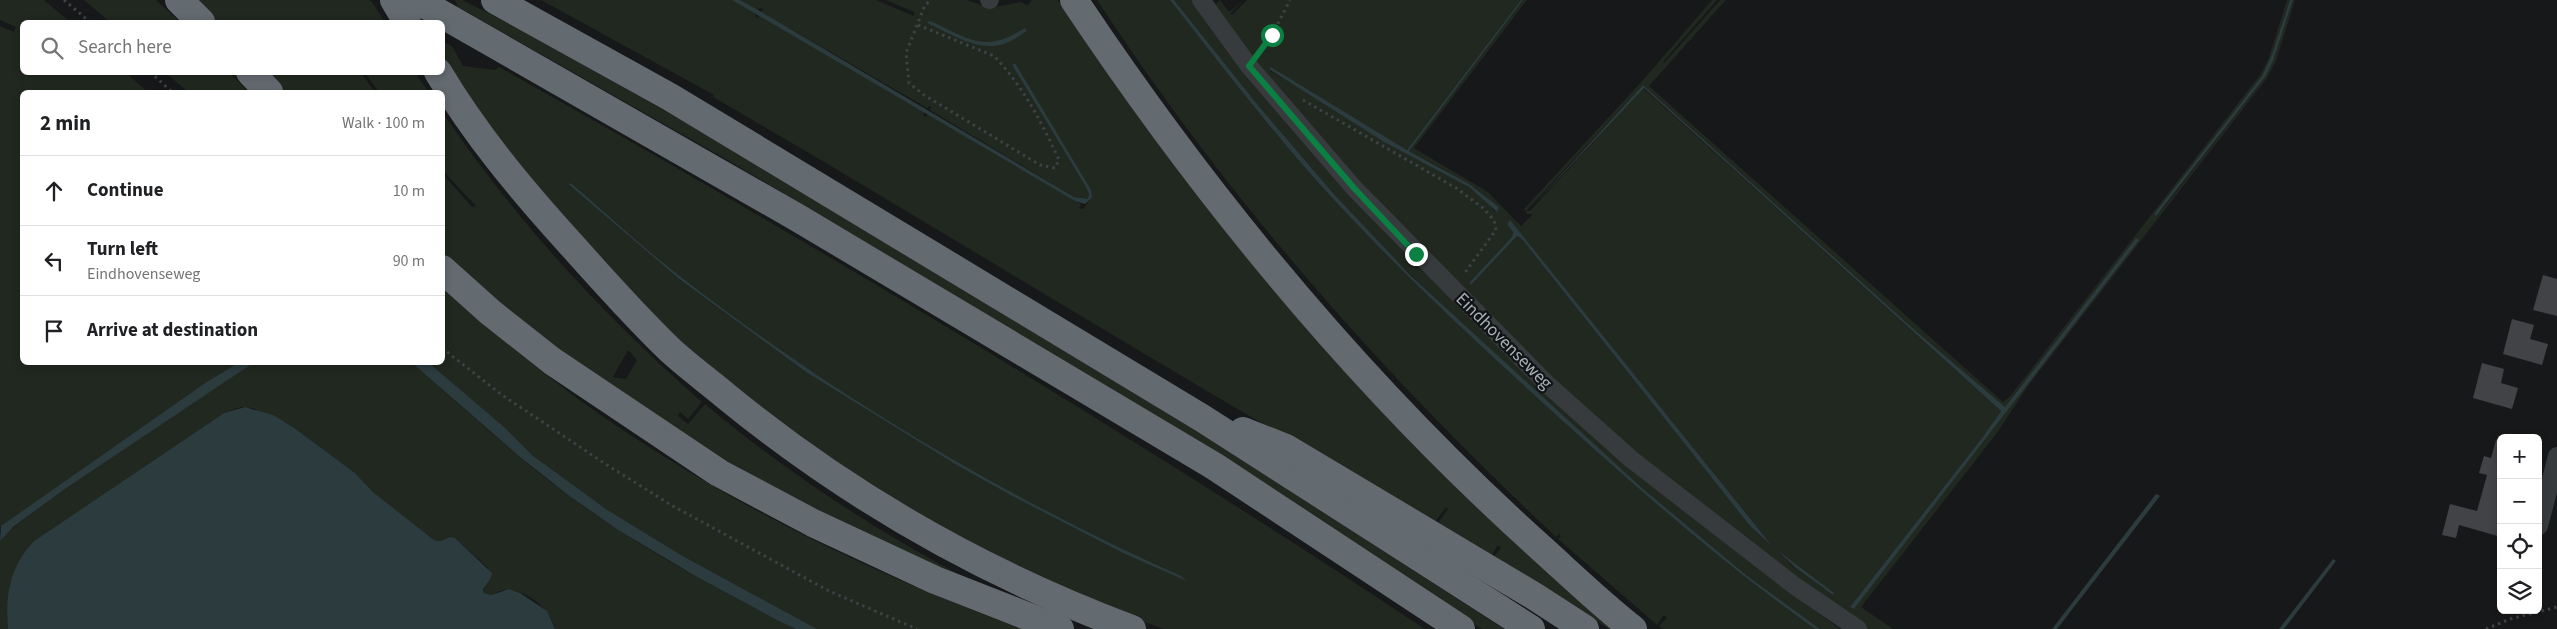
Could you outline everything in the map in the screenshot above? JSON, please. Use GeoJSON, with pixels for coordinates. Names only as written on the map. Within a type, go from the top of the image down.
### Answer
{"type":"FeatureCollection","features":[{"type":"Feature","properties":{"kind":"highway"},"geometry":{"type":"LineString","coordinates":[[179,0],[199,20]]}},
{"type":"Feature","properties":{"kind":"highway"},"geometry":{"type":"LineString","coordinates":[[394,0],[406,20]]}},
{"type":"Feature","properties":{"kind":"highway"},"geometry":{"type":"LineString","coordinates":[[418,0],[798,218],[1214,466],[1461,629]]}},
{"type":"Feature","properties":{"kind":"highway"},"geometry":{"type":"LineString","coordinates":[[495,0],[670,97],[1202,418],[1531,629]]}},
{"type":"Feature","properties":{"kind":"highway"},"geometry":{"type":"LineString","coordinates":[[1074,0],[1133,88],[1186,160],[1246,237],[1318,323],[1407,420],[1491,503],[1633,629]]}},
{"type":"Feature","properties":{"kind":"highway"},"geometry":{"type":"LineString","coordinates":[[253,75],[267,90]]}},
{"type":"Feature","properties":{"kind":"highway"},"geometry":{"type":"LineString","coordinates":[[440,75],[481,139],[602,279],[668,348],[763,426],[845,485],[922,532],[1017,581],[1086,612],[1132,629]]}},
{"type":"Feature","properties":{"kind":"highway"},"geometry":{"type":"LineString","coordinates":[[445,272],[490,312],[552,361],[719,474],[813,523],[935,580],[1060,629]]}},
{"type":"Feature","properties":{"kind":"highway"},"geometry":{"type":"LineString","coordinates":[[1202,418],[1260,436],[1286,448],[1534,596],[1585,629]]}},
{"type":"Feature","properties":{"kind":"street","name":"Eindhovenseweg"},"geometry":{"type":"LineString","coordinates":[[1201,0],[1249,66],[1354,188],[1452,290],[1546,383],[1631,459],[1796,586],[1858,629]]}},
{"type":"Feature","properties":{"kind":"street"},"geometry":{"type":"LineString","coordinates":[[2540,524],[2557,456]]}},
{"type":"Feature","properties":{"kind":"path"},"geometry":{"type":"LineString","coordinates":[[64,0],[88,20]]}},
{"type":"Feature","properties":{"kind":"path"},"geometry":{"type":"LineString","coordinates":[[918,25],[994,56],[1037,116],[1059,160],[1055,168],[1040,165],[924,95],[909,83],[906,54],[925,5],[931,0]]}},
{"type":"Feature","properties":{"kind":"path"},"geometry":{"type":"LineString","coordinates":[[1249,66],[1269,40],[1290,0]]}},
{"type":"Feature","properties":{"kind":"path"},"geometry":{"type":"LineString","coordinates":[[153,75],[170,90]]}},
{"type":"Feature","properties":{"kind":"path"},"geometry":{"type":"LineString","coordinates":[[1278,98],[1304,100],[1456,188],[1483,208],[1494,220],[1496,230],[1452,290]]}},
{"type":"Feature","properties":{"kind":"path"},"geometry":{"type":"LineString","coordinates":[[445,350],[502,395],[671,505],[829,591],[917,629]]}},
{"type":"Feature","properties":{"kind":"path"},"geometry":{"type":"LineString","coordinates":[[2486,629],[2510,619],[2557,607]]}},
{"type":"Feature","properties":{"kind":"shaded area"},"geometry":{"type":"Polygon","coordinates":[[[0,0],[44,0],[68,20],[20,20],[20,75],[128,75],[146,90],[20,90],[20,365],[235,365],[205,383],[0,527],[0,26],[14,32],[16,27],[0,20],[0,0]]]}},
{"type":"Feature","properties":{"kind":"shaded area"},"geometry":{"type":"Polygon","coordinates":[[[84,0],[156,0],[178,20],[108,20],[84,0]]]}},
{"type":"Feature","properties":{"kind":"shaded area"},"geometry":{"type":"Polygon","coordinates":[[[187,0],[369,0],[384,20],[207,20],[187,0]]]}},
{"type":"Feature","properties":{"kind":"shaded area"},"geometry":{"type":"Polygon","coordinates":[[[455,0],[462,0],[518,28],[738,152],[1184,422],[1504,629],[1482,629],[1380,562],[1045,350],[731,162],[458,7],[455,0]]]}},
{"type":"Feature","properties":{"kind":"shaded area"},"geometry":{"type":"Polygon","coordinates":[[[541,0],[732,0],[756,14],[757,18],[759,16],[775,24],[925,112],[923,115],[926,117],[928,114],[1081,204],[1079,208],[1083,209],[1092,198],[1087,189],[1088,199],[1074,197],[930,110],[931,107],[927,108],[761,12],[763,9],[760,8],[758,10],[740,0],[876,0],[914,16],[914,12],[886,0],[967,0],[987,7],[1020,2],[1028,5],[1032,0],[1058,0],[1098,58],[1614,629],[1609,629],[1494,556],[1501,548],[1498,545],[1492,555],[1438,523],[1448,509],[1446,507],[1435,522],[1163,365],[894,203],[713,97],[714,95],[541,0]],[[1015,63],[1012,65],[1081,179],[1015,63]]]}},
{"type":"Feature","properties":{"kind":"shaded area"},"geometry":{"type":"Polygon","coordinates":[[[732,0],[740,0],[758,10],[1074,197],[1088,199],[1089,194],[1086,187],[1012,65],[1015,63],[1091,190],[1092,198],[1085,204],[1075,201],[732,0]]]}},
{"type":"Feature","properties":{"kind":"shaded area"},"geometry":{"type":"Polygon","coordinates":[[[1097,0],[1170,0],[1291,152],[1334,200],[1422,290],[1545,405],[1663,510],[1722,559],[1815,629],[1663,629],[1659,626],[1667,618],[1664,615],[1657,625],[1558,539],[1561,536],[1559,534],[1556,537],[1429,412],[1310,282],[1200,146],[1147,74],[1097,0]]]}},
{"type":"Feature","properties":{"kind":"shaded area"},"geometry":{"type":"Polygon","coordinates":[[[1170,0],[1174,0],[1257,104],[1333,193],[1410,275],[1641,487],[1746,575],[1820,629],[1815,629],[1783,606],[1663,510],[1545,405],[1422,290],[1334,200],[1291,152],[1170,0]]]}},
{"type":"Feature","properties":{"kind":"shaded area"},"geometry":{"type":"Polygon","coordinates":[[[1174,0],[1194,0],[1303,137],[1694,518],[1769,577],[1840,629],[1820,629],[1746,575],[1641,487],[1455,318],[1380,245],[1333,193],[1257,104],[1174,0]]]}},
{"type":"Feature","properties":{"kind":"shaded area"},"geometry":{"type":"Polygon","coordinates":[[[1205,0],[1213,0],[1216,4],[1220,0],[1229,12],[1244,0],[1230,14],[1232,15],[1247,0],[1521,0],[1407,150],[1271,67],[1270,71],[1383,141],[1458,180],[1485,200],[1495,212],[1499,207],[1443,169],[1409,151],[1523,0],[1527,0],[1414,148],[1488,192],[1521,226],[1533,214],[1527,214],[1524,209],[1643,80],[1712,0],[1717,0],[1664,63],[1720,0],[1726,0],[1649,86],[2003,402],[2011,395],[2260,75],[2268,60],[2287,0],[2290,0],[2272,54],[2262,76],[2154,214],[2156,216],[2265,77],[2273,61],[2293,0],[2295,0],[2276,61],[2267,78],[2028,386],[1997,433],[1861,607],[1893,629],[1855,629],[1664,479],[1479,310],[1344,170],[1205,0]],[[1643,85],[1526,211],[1530,211],[1643,88],[2001,411],[1850,607],[1854,609],[2138,240],[2136,238],[2005,407],[1917,332],[1643,85]],[[1510,221],[1507,224],[1513,232],[1512,237],[1469,283],[1471,285],[1517,236],[1521,238],[1750,526],[1796,569],[1833,595],[1773,547],[1510,221]]]}},
{"type":"Feature","properties":{"kind":"shaded area"},"geometry":{"type":"Polygon","coordinates":[[[1521,0],[1523,0],[1409,151],[1469,184],[1499,207],[1497,212],[1469,187],[1384,142],[1269,69],[1271,67],[1407,150],[1521,0]]]}},
{"type":"Feature","properties":{"kind":"shaded area"},"geometry":{"type":"Polygon","coordinates":[[[2290,0],[2293,0],[2273,61],[2265,77],[2156,216],[2154,214],[2262,76],[2272,54],[2290,0]]]}},
{"type":"Feature","properties":{"kind":"shaded area"},"geometry":{"type":"Polygon","coordinates":[[[930,21],[977,41],[998,40],[1011,36],[1025,28],[1027,31],[1006,43],[984,46],[955,37],[927,22],[930,21]]]}},
{"type":"Feature","properties":{"kind":"shaded area"},"geometry":{"type":"Polygon","coordinates":[[[445,42],[452,46],[463,66],[495,70],[499,67],[734,201],[967,339],[1198,482],[1425,629],[1164,629],[1139,620],[971,546],[828,459],[705,364],[649,313],[551,207],[482,115],[445,61],[445,42]],[[567,183],[678,278],[806,372],[955,464],[1014,497],[1123,553],[1181,576],[1048,512],[919,440],[795,360],[676,273],[572,184],[567,183]]]}},
{"type":"Feature","properties":{"kind":"shaded area"},"geometry":{"type":"Polygon","coordinates":[[[168,75],[232,75],[246,90],[186,90],[168,75]]]}},
{"type":"Feature","properties":{"kind":"shaded area"},"geometry":{"type":"Polygon","coordinates":[[[260,75],[362,75],[374,90],[275,90],[260,75]]]}},
{"type":"Feature","properties":{"kind":"shaded area"},"geometry":{"type":"Polygon","coordinates":[[[366,75],[416,75],[428,90],[378,90],[366,75]]]}},
{"type":"Feature","properties":{"kind":"shaded area"},"geometry":{"type":"Polygon","coordinates":[[[1643,85],[1917,332],[2005,407],[2136,238],[2139,240],[1854,609],[1850,607],[2001,411],[1644,88],[1527,212],[1643,85]]]}},
{"type":"Feature","properties":{"kind":"shaded area"},"geometry":{"type":"Polygon","coordinates":[[[445,116],[500,192],[563,266],[630,336],[702,402],[688,419],[680,412],[678,416],[688,424],[705,404],[799,476],[865,520],[967,579],[928,572],[648,421],[445,263],[445,176],[472,207],[476,206],[445,173],[445,116]],[[628,350],[613,377],[626,379],[637,360],[628,350]]]}},
{"type":"Feature","properties":{"kind":"shaded area"},"geometry":{"type":"Polygon","coordinates":[[[567,183],[572,184],[663,262],[735,317],[857,401],[983,477],[1114,545],[1181,576],[1187,581],[1123,553],[1014,497],[955,464],[806,372],[678,278],[567,183]]]}},
{"type":"Feature","properties":{"kind":"shaded area"},"geometry":{"type":"Polygon","coordinates":[[[1510,220],[1773,547],[1834,593],[1833,595],[1797,569],[1750,526],[1521,238],[1517,236],[1471,285],[1469,283],[1512,237],[1513,232],[1507,224],[1510,220]]]}},
{"type":"Feature","properties":{"kind":"shaded area"},"geometry":{"type":"Polygon","coordinates":[[[445,289],[575,397],[645,445],[696,476],[801,534],[855,560],[910,585],[1022,629],[817,629],[681,555],[606,509],[532,455],[431,365],[445,365],[445,289]]]}},
{"type":"Feature","properties":{"kind":"shaded area"},"geometry":{"type":"Polygon","coordinates":[[[235,365],[250,365],[65,489],[13,527],[0,541],[1,526],[205,383],[235,365]]]}},
{"type":"Feature","properties":{"kind":"shaded area"},"geometry":{"type":"Polygon","coordinates":[[[249,365],[414,365],[528,463],[568,495],[622,533],[737,599],[796,629],[555,629],[543,607],[522,593],[505,590],[490,595],[484,593],[484,587],[491,578],[488,568],[455,538],[447,538],[440,541],[434,540],[373,492],[355,473],[289,424],[252,408],[241,407],[224,413],[34,541],[20,561],[11,582],[8,605],[8,629],[0,629],[0,541],[7,532],[65,489],[249,365]]]}},
{"type":"Feature","properties":{"kind":"shaded area"},"geometry":{"type":"Polygon","coordinates":[[[414,365],[431,365],[505,428],[532,455],[606,509],[681,555],[817,629],[796,629],[697,577],[618,530],[568,495],[520,457],[414,365]]]}},
{"type":"Feature","properties":{"kind":"shaded area"},"geometry":{"type":"Polygon","coordinates":[[[245,407],[273,415],[293,427],[355,473],[373,492],[434,540],[440,541],[450,537],[455,538],[492,573],[491,578],[483,589],[484,593],[491,595],[509,589],[520,593],[547,611],[555,629],[8,629],[7,604],[14,571],[34,541],[224,413],[245,407]]]}},
{"type":"Feature","properties":{"kind":"shaded area"},"geometry":{"type":"Polygon","coordinates":[[[2156,494],[2160,496],[2057,629],[2052,629],[2156,494]]]}},
{"type":"Feature","properties":{"kind":"shaded area"},"geometry":{"type":"Polygon","coordinates":[[[2333,559],[2336,561],[2284,629],[2279,629],[2333,559]]]}},
{"type":"Feature","properties":{"kind":"building"},"geometry":{"type":"Polygon","coordinates":[[[2543,275],[2557,279],[2557,316],[2533,310],[2543,275]]]}},
{"type":"Feature","properties":{"kind":"building"},"geometry":{"type":"Polygon","coordinates":[[[2512,319],[2534,325],[2530,339],[2548,344],[2542,365],[2503,354],[2512,319]]]}},
{"type":"Feature","properties":{"kind":"building"},"geometry":{"type":"Polygon","coordinates":[[[2482,363],[2504,369],[2501,383],[2518,388],[2512,409],[2473,398],[2482,363]]]}},
{"type":"Feature","properties":{"kind":"building"},"geometry":{"type":"Polygon","coordinates":[[[2497,440],[2497,536],[2459,525],[2456,538],[2442,535],[2450,504],[2477,511],[2487,475],[2479,473],[2484,456],[2491,458],[2497,440]]]}},
{"type":"Feature","properties":{"kind":"route"},"geometry":{"type":"LineString","coordinates":[[1272,35],[1249,66],[1354,188],[1416,254]]}}]}
